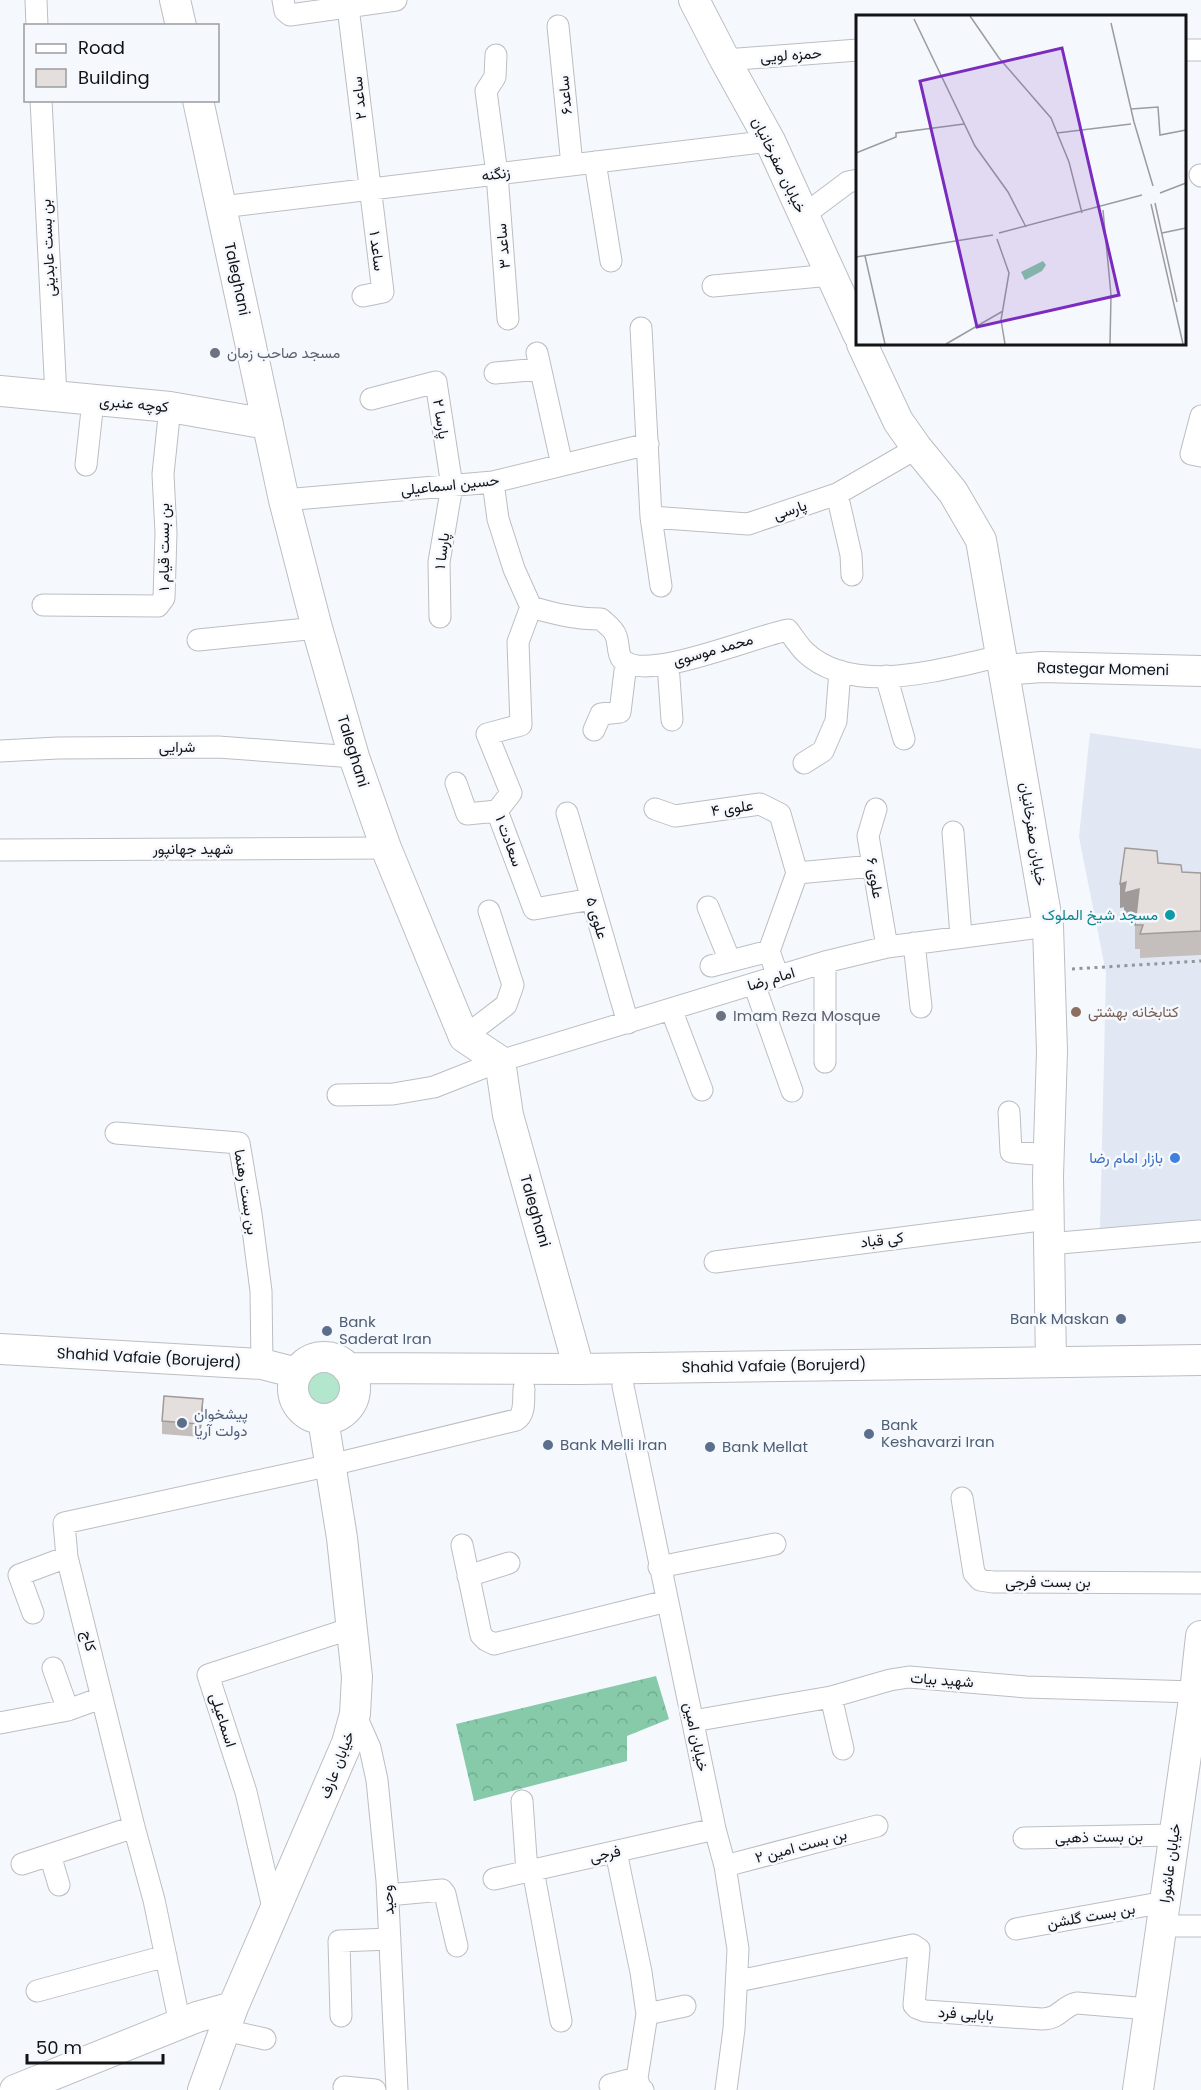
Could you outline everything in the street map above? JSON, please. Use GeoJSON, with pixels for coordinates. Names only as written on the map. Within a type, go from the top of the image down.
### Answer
{"type":"FeatureCollection","features":[{"type":"Feature","properties":{"kind":"main road"},"geometry":{"type":"LineString","coordinates":[[175,0],[181,24]]}},
{"type":"Feature","properties":{"kind":"main road","name":"خیابان صفرخانیان"},"geometry":{"type":"LineString","coordinates":[[694,0],[770,141],[804,215],[842,284],[856,328]]}},
{"type":"Feature","properties":{"kind":"main road","name":"Taleghani"},"geometry":{"type":"LineString","coordinates":[[198,102],[284,500],[317,628],[354,757],[386,848],[464,1037]]}},
{"type":"Feature","properties":{"kind":"main road","name":"خیابان صفرخانیان"},"geometry":{"type":"LineString","coordinates":[[862,345],[898,421],[953,492],[981,540],[1048,926],[1052,1052],[1048,1155],[1052,1362]]}},
{"type":"Feature","properties":{"kind":"main road","name":"کوچه عنبری"},"geometry":{"type":"LineString","coordinates":[[0,391],[171,407],[268,424]]}},
{"type":"Feature","properties":{"kind":"main road","name":"Rastegar Momeni"},"geometry":{"type":"LineString","coordinates":[[1003,663],[1201,672]]}},
{"type":"Feature","properties":{"kind":"main road"},"geometry":{"type":"LineString","coordinates":[[464,1037],[500,1061]]}},
{"type":"Feature","properties":{"kind":"main road","name":"Taleghani"},"geometry":{"type":"LineString","coordinates":[[500,1061],[508,1115],[579,1369]]}},
{"type":"Feature","properties":{"kind":"main road","name":"Shahid Vafaie (Borujerd)"},"geometry":{"type":"LineString","coordinates":[[0,1349],[262,1364],[297,1373]]}},
{"type":"Feature","properties":{"kind":"main road"},"geometry":{"type":"LineString","coordinates":[[327,1357],[337,1360],[351,1378],[352,1402],[345,1411],[337,1416],[323,1419],[308,1414],[295,1398],[293,1388],[297,1373],[307,1362],[316,1358],[327,1357]]}},
{"type":"Feature","properties":{"kind":"main road","name":"Shahid Vafaie (Borujerd)"},"geometry":{"type":"LineString","coordinates":[[351,1378],[579,1369],[1201,1360]]}},
{"type":"Feature","properties":{"kind":"main road","name":"Shahid Vafaie (Borujerd)"},"geometry":{"type":"LineString","coordinates":[[351,1378],[524,1389],[1201,1377]]}},
{"type":"Feature","properties":{"kind":"main road","name":"خیابان عارف"},"geometry":{"type":"LineString","coordinates":[[203,2090],[229,2018],[347,1743],[356,1714],[357,1677],[352,1628],[323,1419]]}},
{"type":"Feature","properties":{"kind":"main road","name":"خیابان عاشورا"},"geometry":{"type":"LineString","coordinates":[[1138,2090],[1200,1653]]}},
{"type":"Feature","properties":{"kind":"main road"},"geometry":{"type":"LineString","coordinates":[[15,2090],[180,2024],[229,2018]]}},
{"type":"Feature","properties":{"kind":"street"},"geometry":{"type":"LineString","coordinates":[[36,0],[37,24]]}},
{"type":"Feature","properties":{"kind":"street"},"geometry":{"type":"LineString","coordinates":[[283,0],[286,14],[290,15],[396,0]]}},
{"type":"Feature","properties":{"kind":"street","name":"ساعد ۲"},"geometry":{"type":"LineString","coordinates":[[348,7],[369,189]]}},
{"type":"Feature","properties":{"kind":"street","name":"ساعد۶"},"geometry":{"type":"LineString","coordinates":[[558,26],[572,165]]}},
{"type":"Feature","properties":{"kind":"street","name":"حمزه لویی"},"geometry":{"type":"LineString","coordinates":[[725,60],[856,50]]}},
{"type":"Feature","properties":{"kind":"street","name":"ساعد ۳"},"geometry":{"type":"LineString","coordinates":[[496,55],[495,77],[486,91],[497,174],[508,319]]}},
{"type":"Feature","properties":{"kind":"street","name":"بن بست عابدینی"},"geometry":{"type":"LineString","coordinates":[[41,102],[56,396]]}},
{"type":"Feature","properties":{"kind":"street","name":"زنگنه"},"geometry":{"type":"LineString","coordinates":[[222,207],[770,141]]}},
{"type":"Feature","properties":{"kind":"street"},"geometry":{"type":"LineString","coordinates":[[595,162],[611,261]]}},
{"type":"Feature","properties":{"kind":"street"},"geometry":{"type":"LineString","coordinates":[[804,215],[848,182],[856,180]]}},
{"type":"Feature","properties":{"kind":"street","name":"ساعد ۱"},"geometry":{"type":"LineString","coordinates":[[363,296],[383,292],[369,189]]}},
{"type":"Feature","properties":{"kind":"street"},"geometry":{"type":"LineString","coordinates":[[713,286],[842,284]]}},
{"type":"Feature","properties":{"kind":"street"},"geometry":{"type":"LineString","coordinates":[[641,328],[651,517],[661,586]]}},
{"type":"Feature","properties":{"kind":"street"},"geometry":{"type":"LineString","coordinates":[[495,373],[538,361],[562,465]]}},
{"type":"Feature","properties":{"kind":"street","name":"پارسا ۲"},"geometry":{"type":"LineString","coordinates":[[370,399],[436,382],[452,486]]}},
{"type":"Feature","properties":{"kind":"street"},"geometry":{"type":"LineString","coordinates":[[86,465],[93,401]]}},
{"type":"Feature","properties":{"kind":"street","name":"بن بست قیام ۱"},"geometry":{"type":"LineString","coordinates":[[43,605],[158,606],[164,598],[163,474],[171,407]]}},
{"type":"Feature","properties":{"kind":"street"},"geometry":{"type":"LineString","coordinates":[[1201,416],[1191,454],[1201,456]]}},
{"type":"Feature","properties":{"kind":"street","name":"حسین اسماعیلی"},"geometry":{"type":"LineString","coordinates":[[284,500],[493,482],[648,444]]}},
{"type":"Feature","properties":{"kind":"street","name":"پارسی"},"geometry":{"type":"LineString","coordinates":[[651,517],[748,524],[837,494],[917,448]]}},
{"type":"Feature","properties":{"kind":"street"},"geometry":{"type":"LineString","coordinates":[[493,482],[498,519],[514,569],[531,607],[564,617],[601,619],[616,633],[621,658],[627,663],[620,712],[601,714],[594,730]]}},
{"type":"Feature","properties":{"kind":"street","name":"پارسا ۱"},"geometry":{"type":"LineString","coordinates":[[440,617],[439,562],[452,486]]}},
{"type":"Feature","properties":{"kind":"street"},"geometry":{"type":"LineString","coordinates":[[837,494],[851,555],[852,575]]}},
{"type":"Feature","properties":{"kind":"street","name":"سعادت ۱"},"geometry":{"type":"LineString","coordinates":[[531,607],[518,642],[521,725],[488,734],[511,793],[497,811],[534,909],[592,899]]}},
{"type":"Feature","properties":{"kind":"street"},"geometry":{"type":"LineString","coordinates":[[198,640],[317,628]]}},
{"type":"Feature","properties":{"kind":"street","name":"محمد موسوی"},"geometry":{"type":"LineString","coordinates":[[627,663],[653,666],[686,661],[770,633],[788,630],[805,652],[826,666],[856,675],[905,676],[1003,663]]}},
{"type":"Feature","properties":{"kind":"street"},"geometry":{"type":"LineString","coordinates":[[668,664],[672,720]]}},
{"type":"Feature","properties":{"kind":"street"},"geometry":{"type":"LineString","coordinates":[[804,763],[823,752],[836,721],[840,671]]}},
{"type":"Feature","properties":{"kind":"street"},"geometry":{"type":"LineString","coordinates":[[886,676],[904,739]]}},
{"type":"Feature","properties":{"kind":"street","name":"شرایی"},"geometry":{"type":"LineString","coordinates":[[0,751],[58,747],[218,747],[354,757]]}},
{"type":"Feature","properties":{"kind":"street"},"geometry":{"type":"LineString","coordinates":[[456,783],[467,814],[497,811]]}},
{"type":"Feature","properties":{"kind":"street","name":"علوی ۴"},"geometry":{"type":"LineString","coordinates":[[655,809],[675,816],[760,804],[780,814],[797,873]]}},
{"type":"Feature","properties":{"kind":"street","name":"علوی ۶"},"geometry":{"type":"LineString","coordinates":[[876,809],[868,836],[887,947]]}},
{"type":"Feature","properties":{"kind":"street","name":"علوی ۵"},"geometry":{"type":"LineString","coordinates":[[567,813],[628,1023]]}},
{"type":"Feature","properties":{"kind":"street"},"geometry":{"type":"LineString","coordinates":[[953,832],[962,936]]}},
{"type":"Feature","properties":{"kind":"street","name":"شهید جهانپور"},"geometry":{"type":"LineString","coordinates":[[0,850],[386,848]]}},
{"type":"Feature","properties":{"kind":"street"},"geometry":{"type":"LineString","coordinates":[[778,977],[769,951],[797,873],[873,867]]}},
{"type":"Feature","properties":{"kind":"street"},"geometry":{"type":"LineString","coordinates":[[708,907],[720,964],[769,951]]}},
{"type":"Feature","properties":{"kind":"street"},"geometry":{"type":"LineString","coordinates":[[464,1037],[506,1005],[513,985],[489,911]]}},
{"type":"Feature","properties":{"kind":"street","name":"امام رضا"},"geometry":{"type":"LineString","coordinates":[[338,1095],[393,1094],[434,1087],[500,1061],[825,962],[887,947],[1048,926]]}},
{"type":"Feature","properties":{"kind":"street"},"geometry":{"type":"LineString","coordinates":[[914,943],[921,1007]]}},
{"type":"Feature","properties":{"kind":"street"},"geometry":{"type":"LineString","coordinates":[[825,962],[825,1062]]}},
{"type":"Feature","properties":{"kind":"street"},"geometry":{"type":"LineString","coordinates":[[754,984],[792,1091]]}},
{"type":"Feature","properties":{"kind":"street"},"geometry":{"type":"LineString","coordinates":[[671,1009],[702,1090]]}},
{"type":"Feature","properties":{"kind":"street"},"geometry":{"type":"LineString","coordinates":[[1009,1112],[1011,1152],[1048,1155]]}},
{"type":"Feature","properties":{"kind":"street","name":"بن بست رهنما"},"geometry":{"type":"LineString","coordinates":[[116,1133],[239,1143],[261,1292],[262,1364]]}},
{"type":"Feature","properties":{"kind":"street","name":"کی قباد"},"geometry":{"type":"LineString","coordinates":[[715,1262],[1048,1231],[1199,1231]]}},
{"type":"Feature","properties":{"kind":"street","name":"خیابان امین"},"geometry":{"type":"LineString","coordinates":[[623,1386],[666,1601],[715,1830],[725,1866],[738,1949],[738,1981],[726,2090]]}},
{"type":"Feature","properties":{"kind":"street"},"geometry":{"type":"LineString","coordinates":[[331,1465],[516,1420],[523,1412],[524,1389]]}},
{"type":"Feature","properties":{"kind":"street","name":"کاج"},"geometry":{"type":"LineString","coordinates":[[180,2024],[154,1900],[67,1557],[64,1522],[331,1465]]}},
{"type":"Feature","properties":{"kind":"street","name":"بن بست فرجی"},"geometry":{"type":"LineString","coordinates":[[962,1498],[974,1573],[980,1580],[993,1582],[1201,1583]]}},
{"type":"Feature","properties":{"kind":"street"},"geometry":{"type":"LineString","coordinates":[[659,1567],[775,1544]]}},
{"type":"Feature","properties":{"kind":"street"},"geometry":{"type":"LineString","coordinates":[[462,1545],[481,1635],[495,1644],[666,1601]]}},
{"type":"Feature","properties":{"kind":"street"},"geometry":{"type":"LineString","coordinates":[[33,1613],[19,1575],[67,1557]]}},
{"type":"Feature","properties":{"kind":"street"},"geometry":{"type":"LineString","coordinates":[[468,1576],[509,1563]]}},
{"type":"Feature","properties":{"kind":"street","name":"اسماعیلی"},"geometry":{"type":"LineString","coordinates":[[274,1912],[246,1792],[208,1675],[352,1628]]}},
{"type":"Feature","properties":{"kind":"street"},"geometry":{"type":"LineString","coordinates":[[53,1668],[68,1710]]}},
{"type":"Feature","properties":{"kind":"street","name":"شهید بیات"},"geometry":{"type":"LineString","coordinates":[[693,1721],[831,1696],[909,1677],[1026,1687],[1195,1692]]}},
{"type":"Feature","properties":{"kind":"street"},"geometry":{"type":"LineString","coordinates":[[831,1696],[843,1749]]}},
{"type":"Feature","properties":{"kind":"street"},"geometry":{"type":"LineString","coordinates":[[0,1723],[68,1710],[101,1698]]}},
{"type":"Feature","properties":{"kind":"street","name":"وحید"},"geometry":{"type":"LineString","coordinates":[[356,1714],[370,1748],[377,1780],[388,1895],[397,2090]]}},
{"type":"Feature","properties":{"kind":"street"},"geometry":{"type":"LineString","coordinates":[[522,1801],[530,1871],[561,2021]]}},
{"type":"Feature","properties":{"kind":"street","name":"بن بست امین ۲"},"geometry":{"type":"LineString","coordinates":[[725,1866],[877,1826]]}},
{"type":"Feature","properties":{"kind":"street"},"geometry":{"type":"LineString","coordinates":[[22,1864],[134,1827]]}},
{"type":"Feature","properties":{"kind":"street","name":"فرجی"},"geometry":{"type":"LineString","coordinates":[[494,1879],[715,1830]]}},
{"type":"Feature","properties":{"kind":"street","name":"بن بست ذهبی"},"geometry":{"type":"LineString","coordinates":[[1024,1838],[1174,1835]]}},
{"type":"Feature","properties":{"kind":"street"},"geometry":{"type":"LineString","coordinates":[[610,2085],[640,2084],[647,2014],[641,1972],[616,1852]]}},
{"type":"Feature","properties":{"kind":"street"},"geometry":{"type":"LineString","coordinates":[[50,1855],[59,1885]]}},
{"type":"Feature","properties":{"kind":"street"},"geometry":{"type":"LineString","coordinates":[[388,1895],[442,1890],[445,1894],[457,1946]]}},
{"type":"Feature","properties":{"kind":"street","name":"بن بست گلشن"},"geometry":{"type":"LineString","coordinates":[[1017,1929],[1163,1914],[1201,1926]]}},
{"type":"Feature","properties":{"kind":"street"},"geometry":{"type":"LineString","coordinates":[[341,2016],[339,1941],[390,1939]]}},
{"type":"Feature","properties":{"kind":"street","name":"بابایی فرد"},"geometry":{"type":"LineString","coordinates":[[738,1981],[913,1945],[919,1949],[914,2005],[925,2011],[1049,2019],[1077,2003],[1149,2009]]}},
{"type":"Feature","properties":{"kind":"street"},"geometry":{"type":"LineString","coordinates":[[37,1991],[166,1956]]}},
{"type":"Feature","properties":{"kind":"street"},"geometry":{"type":"LineString","coordinates":[[647,2014],[684,2006]]}},
{"type":"Feature","properties":{"kind":"street"},"geometry":{"type":"LineString","coordinates":[[229,2018],[265,2039]]}},
{"type":"Feature","properties":{"kind":"street"},"geometry":{"type":"LineString","coordinates":[[344,2087],[375,2090]]}},
{"type":"Feature","properties":{"kind":"path"},"geometry":{"type":"LineString","coordinates":[[1049,970],[1201,961]]}},
{"type":"Feature","properties":{"kind":"shaded area"},"geometry":{"type":"Polygon","coordinates":[[[1090,733],[1201,749],[1201,1220],[1100,1230],[1106,973],[1079,837],[1090,733]]]}},
{"type":"Feature","properties":{"kind":"green space"},"geometry":{"type":"Polygon","coordinates":[[[325,1371],[337,1376],[342,1388],[337,1400],[325,1405],[313,1400],[308,1388],[313,1376],[325,1371]]]}},
{"type":"Feature","properties":{"kind":"green space"},"geometry":{"type":"Polygon","coordinates":[[[656,1676],[669,1719],[627,1736],[627,1761],[474,1801],[456,1724],[656,1676]]]}},
{"type":"Feature","properties":{"kind":"building","name":"مسجد شیخ الملوک"},"geometry":{"type":"Polygon","coordinates":[[[1125,848],[1157,851],[1158,863],[1181,865],[1182,872],[1201,873],[1201,931],[1140,934],[1143,925],[1135,925],[1139,889],[1124,893],[1126,882],[1120,884],[1125,848]]]}},
{"type":"Feature","properties":{"kind":"building"},"geometry":{"type":"Polygon","coordinates":[[[164,1396],[203,1399],[200,1424],[162,1421],[164,1396]]]}},
{"type":"Feature","properties":{"kind":"place","name":"مسجد صاحب زمان"},"geometry":{"type":"Point","coordinates":[215,353]}},
{"type":"Feature","properties":{"kind":"place","name":"مسجد شیخ الملوک"},"geometry":{"type":"Point","coordinates":[1170,915]}},
{"type":"Feature","properties":{"kind":"place","name":"کتابخانه بهشتی"},"geometry":{"type":"Point","coordinates":[1076,1012]}},
{"type":"Feature","properties":{"kind":"place","name":"Imam Reza Mosque"},"geometry":{"type":"Point","coordinates":[721,1016]}},
{"type":"Feature","properties":{"kind":"place","name":"بازار امام رضا"},"geometry":{"type":"Point","coordinates":[1175,1158]}},
{"type":"Feature","properties":{"kind":"place","name":"Bank Maskan"},"geometry":{"type":"Point","coordinates":[1121,1319]}},
{"type":"Feature","properties":{"kind":"place","name":"Bank Saderat Iran"},"geometry":{"type":"Point","coordinates":[327,1331]}},
{"type":"Feature","properties":{"kind":"place","name":"پیشخوان دولت آریا"},"geometry":{"type":"Point","coordinates":[182,1423]}},
{"type":"Feature","properties":{"kind":"place","name":"Bank Keshavarzi Iran"},"geometry":{"type":"Point","coordinates":[869,1434]}},
{"type":"Feature","properties":{"kind":"place","name":"Bank Melli Iran"},"geometry":{"type":"Point","coordinates":[548,1445]}},
{"type":"Feature","properties":{"kind":"place","name":"Bank Mellat"},"geometry":{"type":"Point","coordinates":[710,1447]}}]}
